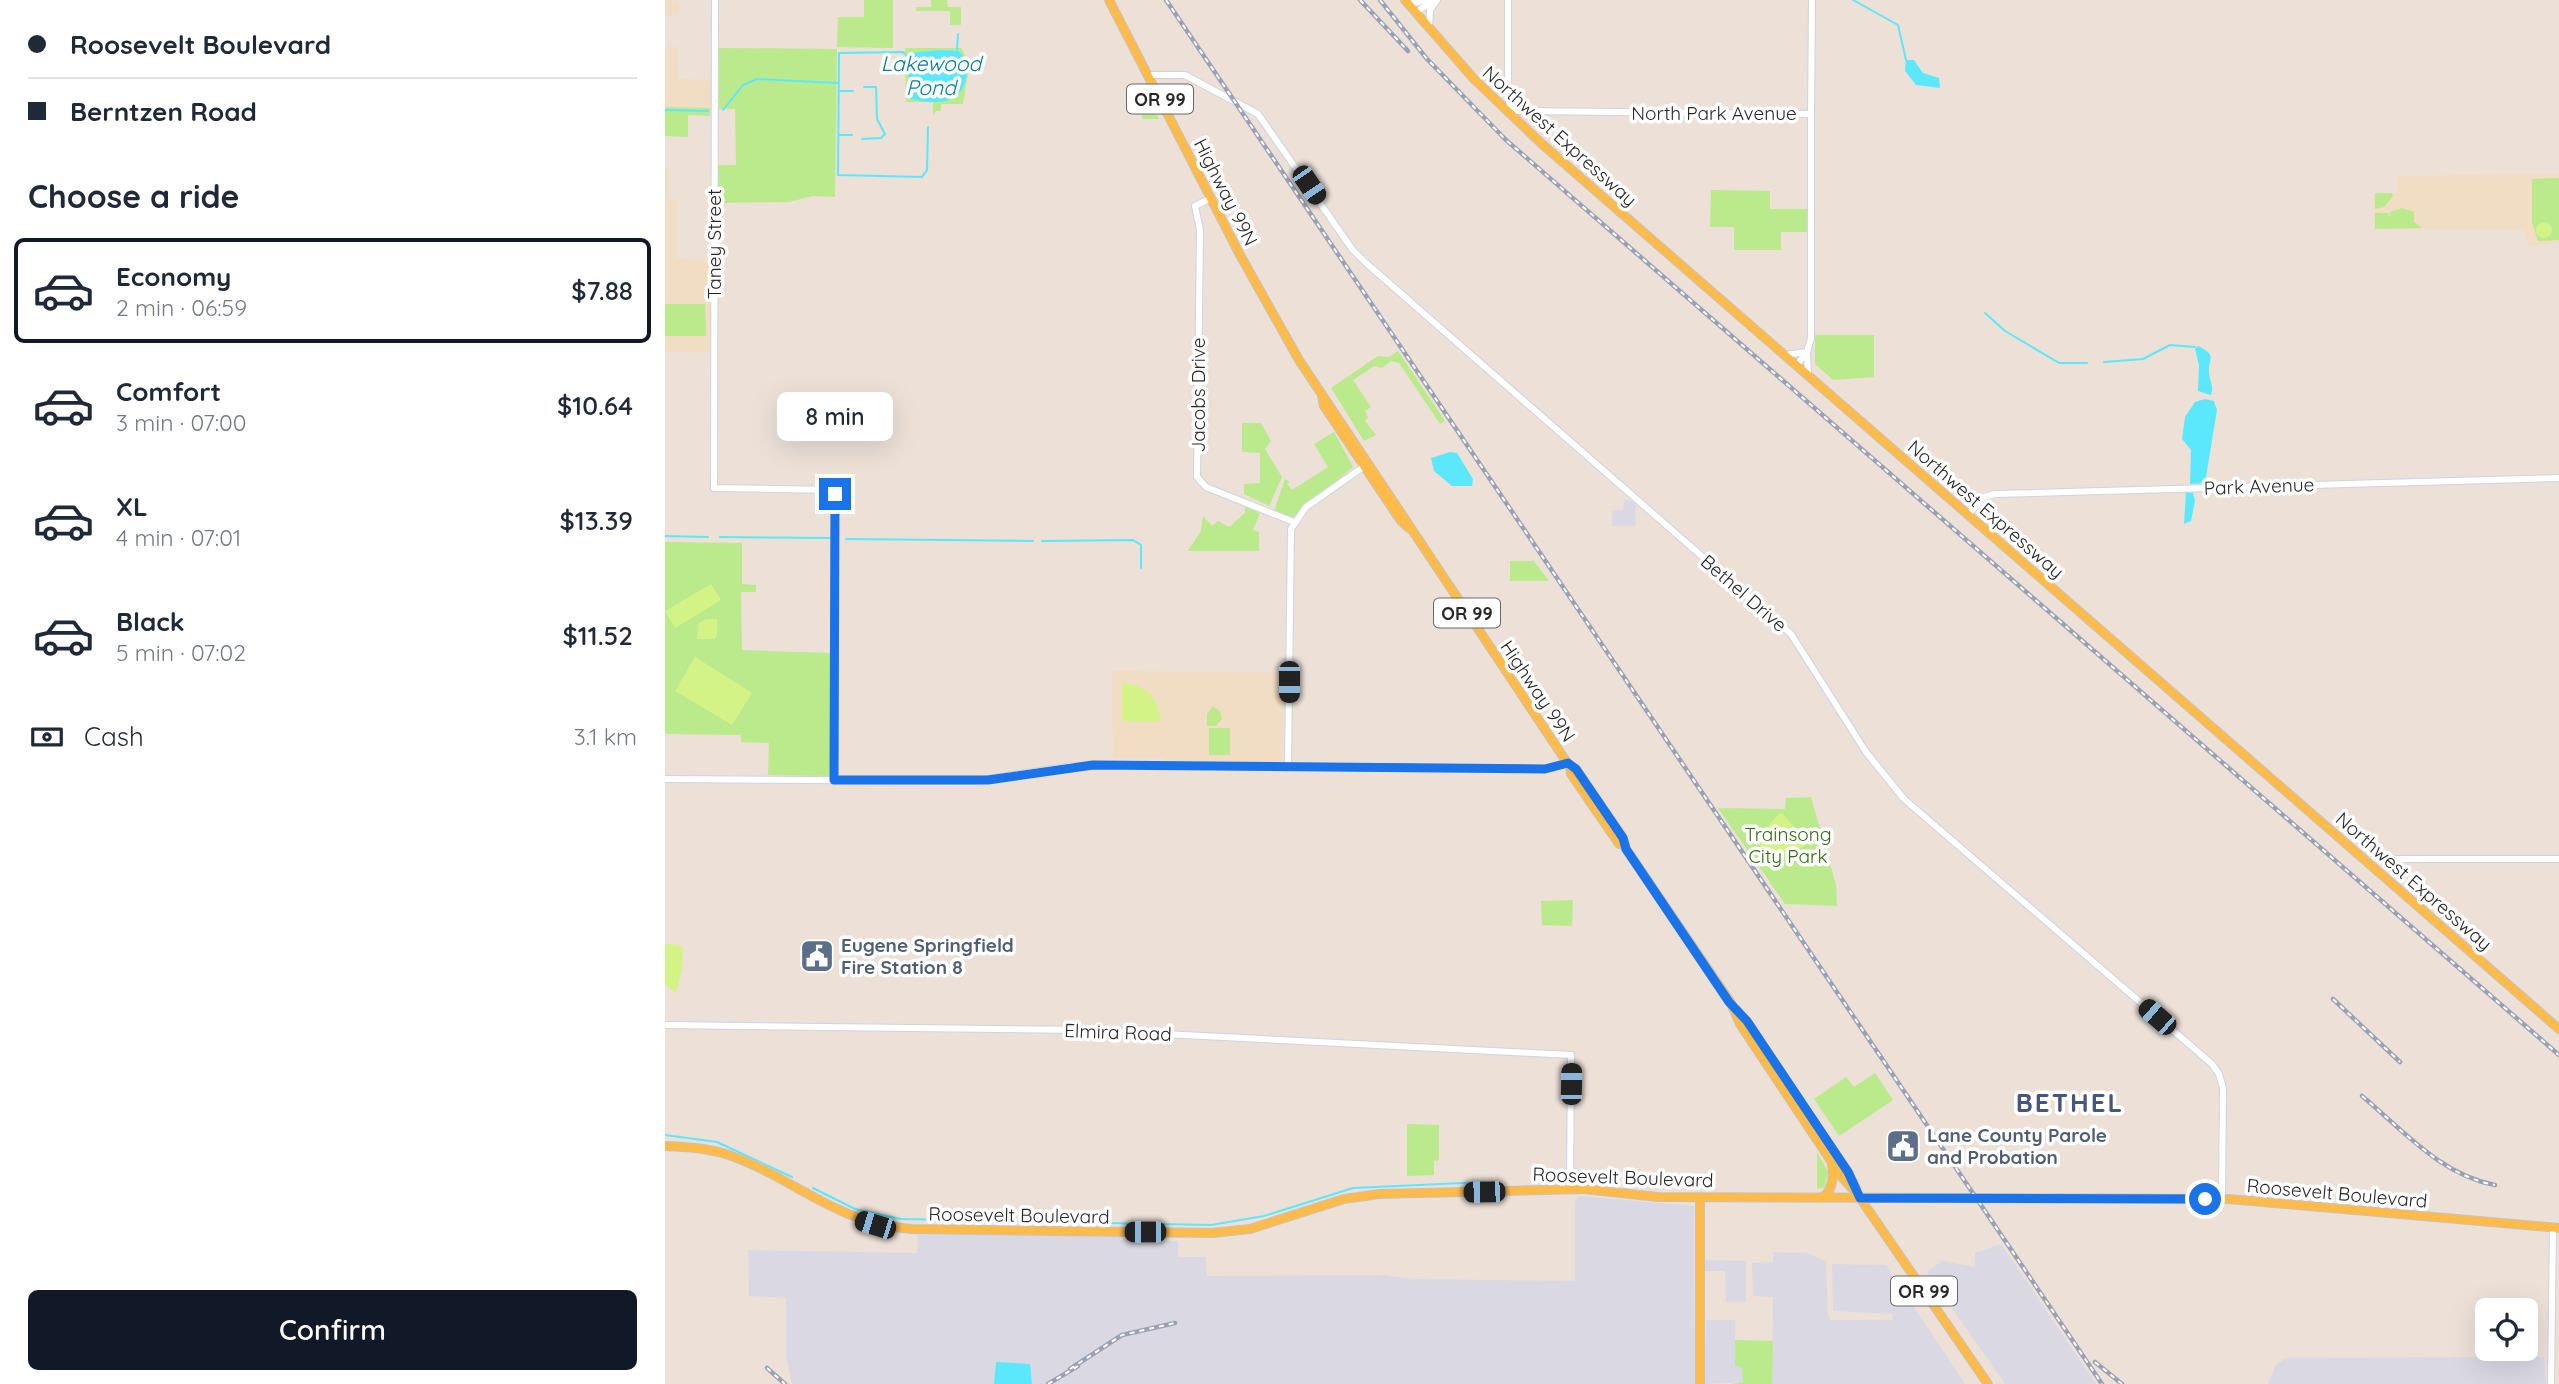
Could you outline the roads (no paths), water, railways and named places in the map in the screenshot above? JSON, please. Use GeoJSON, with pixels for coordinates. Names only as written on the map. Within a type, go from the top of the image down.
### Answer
{"type":"FeatureCollection","features":[{"type":"Feature","properties":{"kind":"main road","name":"Highway 99N"},"geometry":{"type":"LineString","coordinates":[[1109,0],[1270,309],[1322,395],[1330,402],[1401,522],[1409,528],[1619,844],[1623,844],[1731,1003],[1747,1021],[1848,1172],[1860,1198]]}},
{"type":"Feature","properties":{"kind":"main road","name":"Northwest Expressway"},"geometry":{"type":"LineString","coordinates":[[1405,0],[1503,110],[2559,1029]]}},
{"type":"Feature","properties":{"kind":"main road","name":"Highway 99N"},"geometry":{"type":"LineString","coordinates":[[1731,1003],[1740,1024],[1831,1161],[1860,1198],[1988,1384]]}},
{"type":"Feature","properties":{"kind":"main road","name":"Roosevelt Boulevard"},"geometry":{"type":"LineString","coordinates":[[665,1146],[700,1148],[729,1156],[852,1218],[875,1225],[911,1229],[1212,1233],[1250,1230],[1362,1196],[1570,1189],[1700,1197],[2222,1199],[2556,1228]]}},
{"type":"Feature","properties":{"kind":"main road"},"geometry":{"type":"LineString","coordinates":[[1822,1198],[1829,1191],[1833,1177],[1831,1161]]}},
{"type":"Feature","properties":{"kind":"main road"},"geometry":{"type":"LineString","coordinates":[[1700,1197],[1700,1384]]}},
{"type":"Feature","properties":{"kind":"street","name":"Taney Street"},"geometry":{"type":"LineString","coordinates":[[715,0],[713,488],[835,490],[834,780]]}},
{"type":"Feature","properties":{"kind":"street"},"geometry":{"type":"LineString","coordinates":[[1405,0],[1419,3],[1426,0]]}},
{"type":"Feature","properties":{"kind":"street"},"geometry":{"type":"LineString","coordinates":[[1415,13],[1436,0]]}},
{"type":"Feature","properties":{"kind":"street"},"geometry":{"type":"LineString","coordinates":[[1429,29],[1429,13],[1436,0]]}},
{"type":"Feature","properties":{"kind":"street","name":"North Park Avenue"},"geometry":{"type":"LineString","coordinates":[[1508,0],[1508,97],[1510,105],[1518,111],[1811,114],[1811,330],[1807,352],[1809,377]]}},
{"type":"Feature","properties":{"kind":"street"},"geometry":{"type":"LineString","coordinates":[[1811,114],[1812,0]]}},
{"type":"Feature","properties":{"kind":"street","name":"Bethel Drive"},"geometry":{"type":"LineString","coordinates":[[1147,75],[1185,75],[1258,114],[1352,249],[1366,263],[1791,634],[1880,772],[1904,799],[2212,1065],[2219,1074],[2223,1088],[2222,1199]]}},
{"type":"Feature","properties":{"kind":"street","name":"Jacobs Drive"},"geometry":{"type":"LineString","coordinates":[[1211,198],[1195,206],[1200,230],[1197,477],[1206,487],[1294,522]]}},
{"type":"Feature","properties":{"kind":"street"},"geometry":{"type":"LineString","coordinates":[[1783,355],[1807,352]]}},
{"type":"Feature","properties":{"kind":"street"},"geometry":{"type":"LineString","coordinates":[[1796,366],[1807,352]]}},
{"type":"Feature","properties":{"kind":"street"},"geometry":{"type":"LineString","coordinates":[[1289,766],[1290,537],[1294,522],[1306,508],[1367,465]]}},
{"type":"Feature","properties":{"kind":"street","name":"Park Avenue"},"geometry":{"type":"LineString","coordinates":[[1969,514],[1984,497],[1995,494],[2559,478]]}},
{"type":"Feature","properties":{"kind":"street"},"geometry":{"type":"LineString","coordinates":[[665,779],[988,780],[1093,765],[1545,769],[1569,765]]}},
{"type":"Feature","properties":{"kind":"street"},"geometry":{"type":"LineString","coordinates":[[2348,830],[2376,856],[2385,859],[2559,859]]}},
{"type":"Feature","properties":{"kind":"street","name":"Elmira Road"},"geometry":{"type":"LineString","coordinates":[[665,1025],[1092,1030],[1571,1055],[1570,1189]]}},
{"type":"Feature","properties":{"kind":"street"},"geometry":{"type":"LineString","coordinates":[[2551,1384],[2556,1228]]}},
{"type":"Feature","properties":{"kind":"water","name":"Lakewood Pond"},"geometry":{"type":"Polygon","coordinates":[[[959,51],[967,61],[967,75],[959,93],[943,101],[910,99],[907,53],[959,51]]]}},
{"type":"Feature","properties":{"kind":"water"},"geometry":{"type":"Polygon","coordinates":[[[1906,60],[1914,60],[1923,73],[1939,78],[1940,88],[1916,85],[1905,71],[1906,60]]]}},
{"type":"Feature","properties":{"kind":"water"},"geometry":{"type":"Polygon","coordinates":[[[2198,346],[2211,357],[2211,395],[2198,391],[2199,365],[2195,349],[2198,346]]]}},
{"type":"Feature","properties":{"kind":"water"},"geometry":{"type":"Polygon","coordinates":[[[2205,399],[2214,401],[2217,410],[2206,477],[2204,483],[2190,484],[2191,450],[2182,439],[2185,417],[2195,402],[2205,399]]]}},
{"type":"Feature","properties":{"kind":"water"},"geometry":{"type":"Polygon","coordinates":[[[1450,452],[1457,453],[1473,479],[1472,486],[1452,486],[1434,471],[1431,458],[1450,452]]]}},
{"type":"Feature","properties":{"kind":"water"},"geometry":{"type":"Polygon","coordinates":[[[2186,492],[2193,493],[2195,501],[2191,521],[2184,524],[2186,492]]]}},
{"type":"Feature","properties":{"kind":"water"},"geometry":{"type":"Polygon","coordinates":[[[996,1362],[1030,1364],[1032,1384],[994,1384],[996,1362]]]}},
{"type":"Feature","properties":{"kind":"waterway"},"geometry":{"type":"LineString","coordinates":[[1853,0],[1898,25],[1906,60]]}},
{"type":"Feature","properties":{"kind":"waterway"},"geometry":{"type":"LineString","coordinates":[[957,50],[958,34]]}},
{"type":"Feature","properties":{"kind":"waterway"},"geometry":{"type":"LineString","coordinates":[[906,55],[903,52],[839,53],[838,175],[922,177],[927,170],[928,127]]}},
{"type":"Feature","properties":{"kind":"waterway"},"geometry":{"type":"LineString","coordinates":[[723,110],[743,85],[757,79],[838,83]]}},
{"type":"Feature","properties":{"kind":"waterway"},"geometry":{"type":"LineString","coordinates":[[862,139],[881,138],[885,134],[877,119],[876,87],[864,87]]}},
{"type":"Feature","properties":{"kind":"waterway"},"geometry":{"type":"LineString","coordinates":[[839,91],[853,91]]}},
{"type":"Feature","properties":{"kind":"waterway"},"geometry":{"type":"LineString","coordinates":[[665,110],[708,111]]}},
{"type":"Feature","properties":{"kind":"waterway"},"geometry":{"type":"LineString","coordinates":[[839,135],[852,135]]}},
{"type":"Feature","properties":{"kind":"waterway"},"geometry":{"type":"LineString","coordinates":[[1985,313],[2005,331],[2059,363],[2087,363]]}},
{"type":"Feature","properties":{"kind":"waterway"},"geometry":{"type":"LineString","coordinates":[[2104,362],[2143,359],[2170,345],[2195,347]]}},
{"type":"Feature","properties":{"kind":"waterway"},"geometry":{"type":"LineString","coordinates":[[665,536],[708,537]]}},
{"type":"Feature","properties":{"kind":"waterway"},"geometry":{"type":"LineString","coordinates":[[720,537],[830,538]]}},
{"type":"Feature","properties":{"kind":"waterway"},"geometry":{"type":"LineString","coordinates":[[846,539],[1033,541]]}},
{"type":"Feature","properties":{"kind":"waterway"},"geometry":{"type":"LineString","coordinates":[[1042,541],[1133,540],[1141,545],[1141,568]]}},
{"type":"Feature","properties":{"kind":"waterway"},"geometry":{"type":"LineString","coordinates":[[665,1135],[717,1142],[792,1177]]}},
{"type":"Feature","properties":{"kind":"waterway"},"geometry":{"type":"LineString","coordinates":[[813,1188],[855,1209],[901,1219],[1211,1225],[1264,1216],[1353,1188],[1485,1182]]}},
{"type":"Feature","properties":{"kind":"railway"},"geometry":{"type":"LineString","coordinates":[[1166,0],[2102,1384]]}},
{"type":"Feature","properties":{"kind":"railway"},"geometry":{"type":"LineString","coordinates":[[1360,0],[1408,51]]}},
{"type":"Feature","properties":{"kind":"railway"},"geometry":{"type":"LineString","coordinates":[[1380,0],[1427,59],[1506,140],[2559,1055]]}},
{"type":"Feature","properties":{"kind":"railway"},"geometry":{"type":"LineString","coordinates":[[2333,999],[2400,1062]]}},
{"type":"Feature","properties":{"kind":"railway"},"geometry":{"type":"LineString","coordinates":[[2362,1096],[2440,1162],[2476,1180],[2495,1185]]}},
{"type":"Feature","properties":{"kind":"railway"},"geometry":{"type":"LineString","coordinates":[[1070,1369],[1122,1335],[1175,1323]]}},
{"type":"Feature","properties":{"kind":"railway"},"geometry":{"type":"LineString","coordinates":[[2095,1362],[2122,1384]]}},
{"type":"Feature","properties":{"kind":"railway"},"geometry":{"type":"LineString","coordinates":[[1048,1384],[1078,1366]]}},
{"type":"Feature","properties":{"kind":"railway"},"geometry":{"type":"LineString","coordinates":[[767,1368],[785,1384]]}},
{"type":"Feature","properties":{"kind":"place","name":"Eugene Springfield Fire Station 8"},"geometry":{"type":"Point","coordinates":[817,956]}},
{"type":"Feature","properties":{"kind":"place","name":"Lane County Parole and Probation"},"geometry":{"type":"Point","coordinates":[1903,1146]}},
{"type":"Feature","properties":{"kind":"district","name":"BETHEL"},"geometry":{"type":"Point","coordinates":[2070,1102]}},
{"type":"Feature","properties":{"kind":"park label","name":"Trainsong City Park"},"geometry":{"type":"Point","coordinates":[1788,845]}}]}
